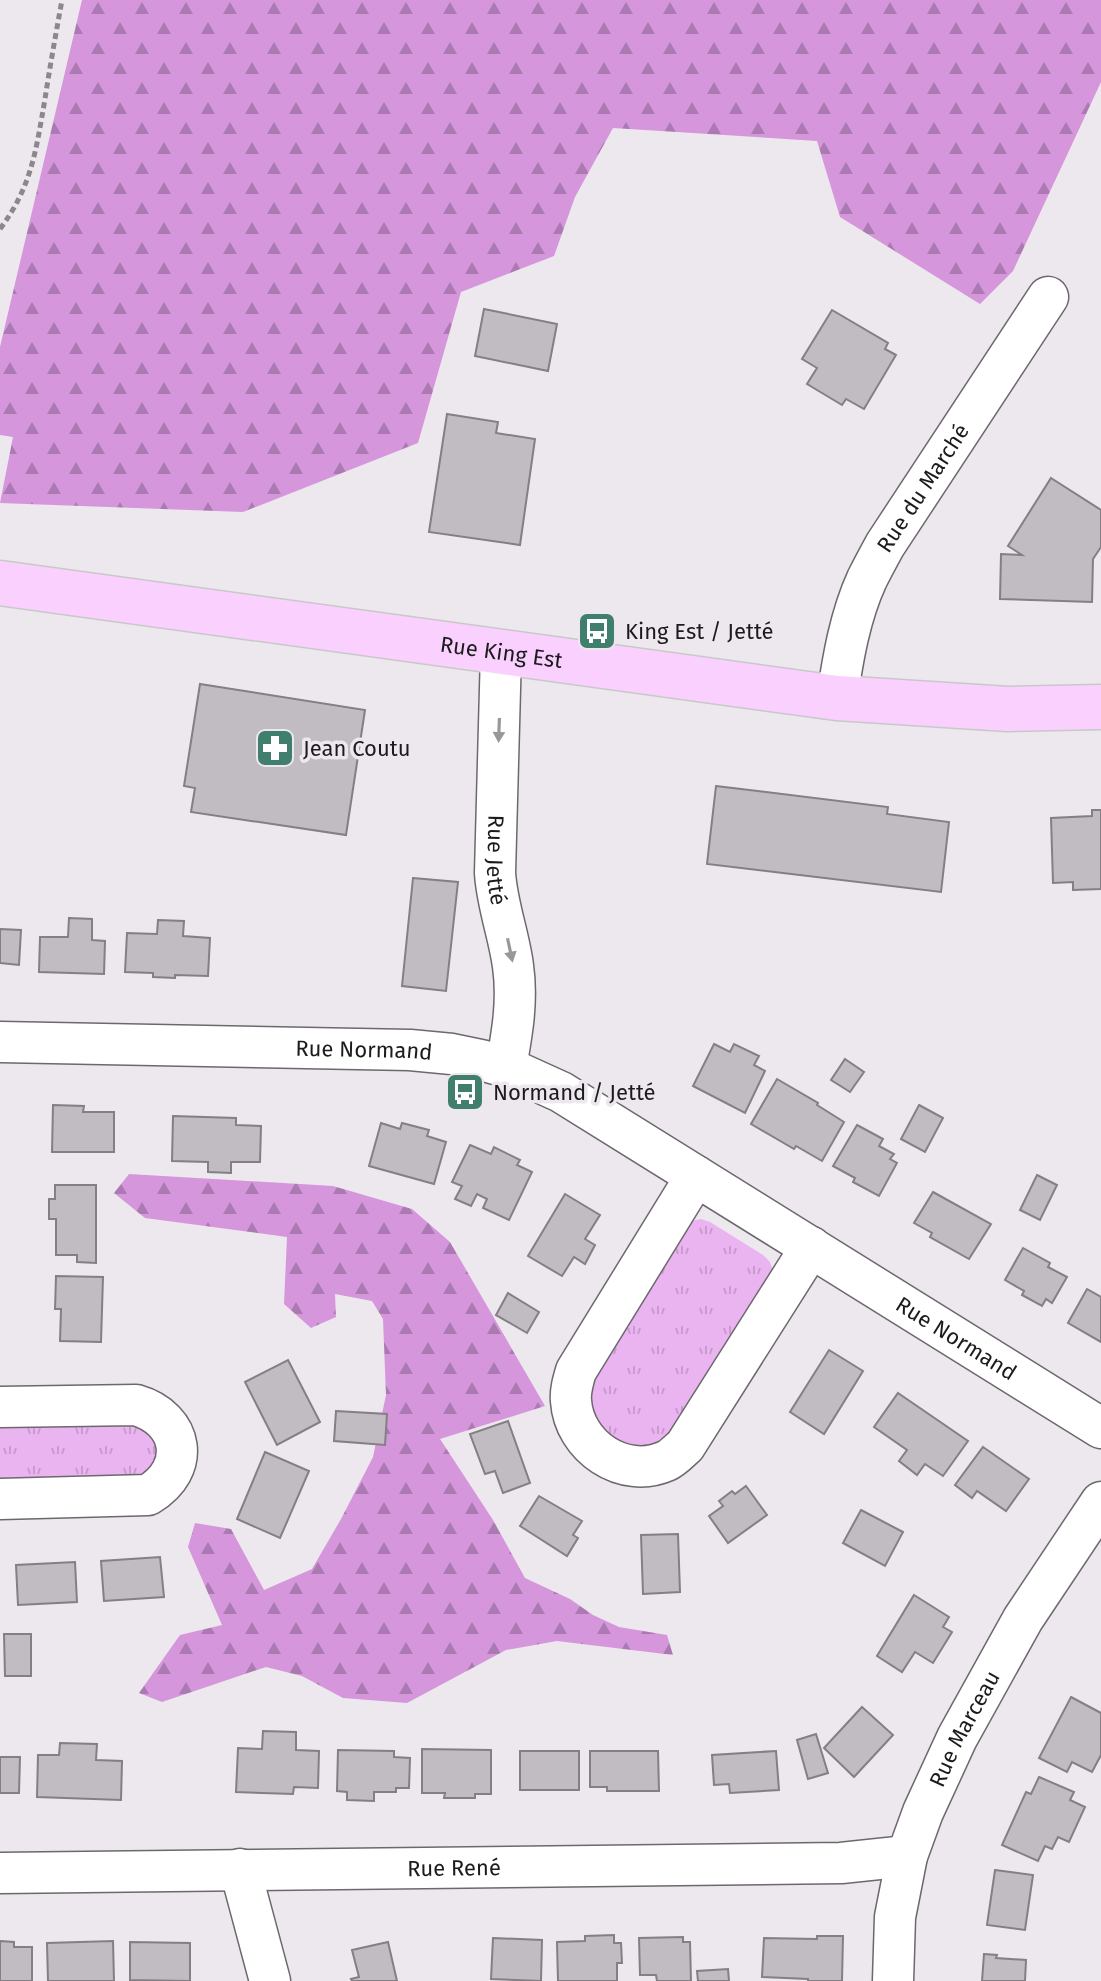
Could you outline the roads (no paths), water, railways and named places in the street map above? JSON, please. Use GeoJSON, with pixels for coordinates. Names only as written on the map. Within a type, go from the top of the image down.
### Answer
{"type":"FeatureCollection","features":[{"type":"Feature","properties":{"kind":"main road","name":"Rue King Est"},"geometry":{"type":"LineString","coordinates":[[0,583],[837,698],[1008,709],[1101,707]]}},
{"type":"Feature","properties":{"kind":"street","name":"Rue du Marché"},"geometry":{"type":"LineString","coordinates":[[837,698],[843,658],[866,581],[885,545],[1048,297]]}},
{"type":"Feature","properties":{"kind":"street","name":"Rue Jetté"},"geometry":{"type":"LineString","coordinates":[[501,652],[495,873],[513,967],[515,1005],[506,1067]]}},
{"type":"Feature","properties":{"kind":"street","name":"Rue Normand"},"geometry":{"type":"LineString","coordinates":[[0,1042],[410,1050],[452,1054],[506,1067],[561,1092],[1101,1428]]}},
{"type":"Feature","properties":{"kind":"street"},"geometry":{"type":"LineString","coordinates":[[696,1176],[576,1371],[571,1386],[574,1417],[589,1444],[601,1454],[617,1462],[651,1465],[668,1460],[685,1446],[811,1247]]}},
{"type":"Feature","properties":{"kind":"street"},"geometry":{"type":"LineString","coordinates":[[0,1407],[136,1405],[160,1416],[169,1425],[177,1451],[169,1477],[160,1488],[148,1495],[0,1499]]}},
{"type":"Feature","properties":{"kind":"street","name":"Rue Marceau"},"geometry":{"type":"LineString","coordinates":[[893,1981],[895,1917],[907,1856],[923,1812],[957,1738],[1023,1619],[1101,1502]]}},
{"type":"Feature","properties":{"kind":"street","name":"Rue René"},"geometry":{"type":"LineString","coordinates":[[0,1873],[841,1863],[907,1856]]}},
{"type":"Feature","properties":{"kind":"street"},"geometry":{"type":"LineString","coordinates":[[240,1869],[270,1981]]}},
{"type":"Feature","properties":{"kind":"place","name":"King Est / Jetté"},"geometry":{"type":"Point","coordinates":[597,631]}},
{"type":"Feature","properties":{"kind":"place","name":"Jean Coutu"},"geometry":{"type":"Point","coordinates":[275,748]}},
{"type":"Feature","properties":{"kind":"place","name":"Normand / Jetté"},"geometry":{"type":"Point","coordinates":[465,1092]}}]}
